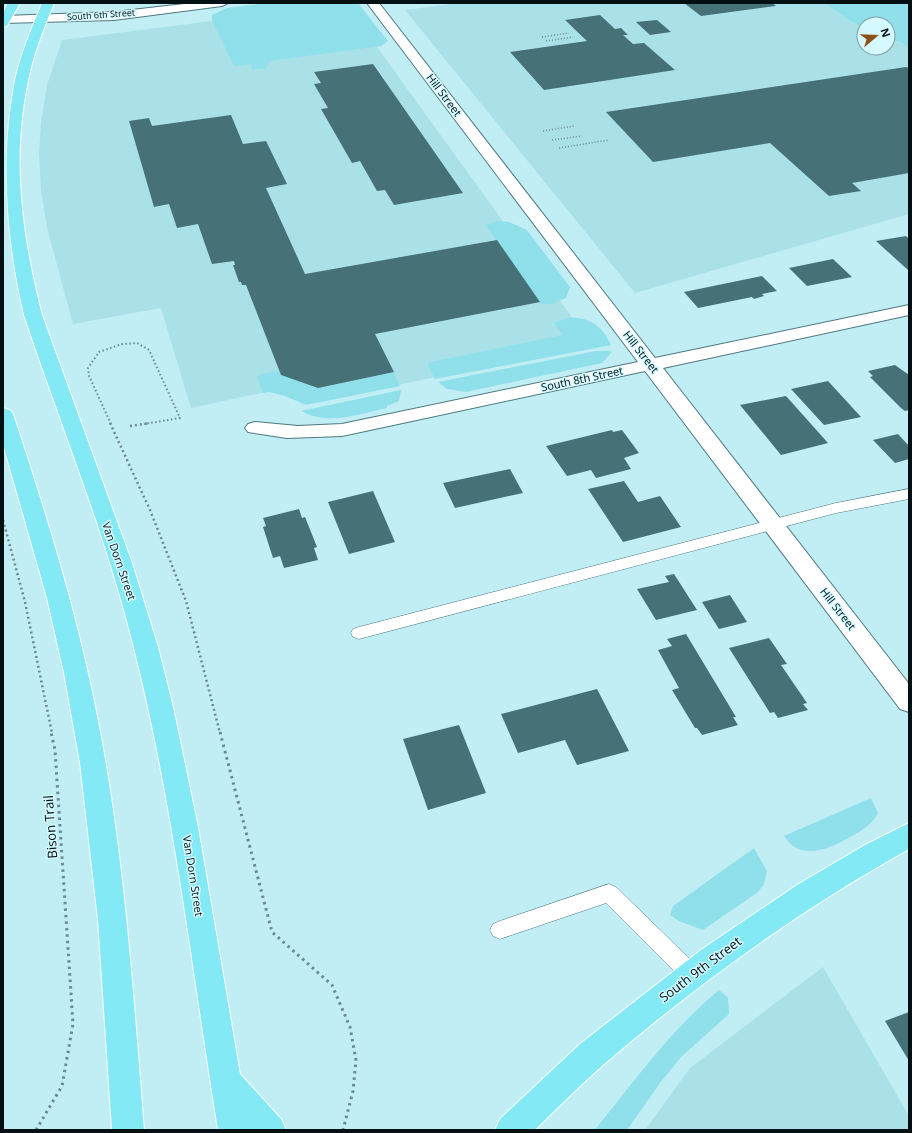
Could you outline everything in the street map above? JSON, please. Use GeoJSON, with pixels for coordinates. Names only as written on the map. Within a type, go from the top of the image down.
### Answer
{"type":"FeatureCollection","features":[{"type":"Feature","properties":{"kind":"main road"},"geometry":{"type":"LineString","coordinates":[[4,21],[14,3]]}},
{"type":"Feature","properties":{"kind":"main road","name":"Van Dorn Street"},"geometry":{"type":"LineString","coordinates":[[44,11],[25,57],[12,114],[9,179],[14,229],[25,284],[37,327],[131,595],[145,647],[176,778],[190,851],[234,1130]]}},
{"type":"Feature","properties":{"kind":"main road"},"geometry":{"type":"LineString","coordinates":[[3,414],[23,474],[51,572],[71,646],[84,712],[95,780],[112,922],[128,1130]]}},
{"type":"Feature","properties":{"kind":"main road","name":"South 9th Street"},"geometry":{"type":"LineString","coordinates":[[512,1130],[591,1055],[692,975],[766,920],[808,892],[855,864],[909,835]]}},
{"type":"Feature","properties":{"kind":"main road"},"geometry":{"type":"LineString","coordinates":[[215,1014],[222,1130]]}},
{"type":"Feature","properties":{"kind":"main road"},"geometry":{"type":"LineString","coordinates":[[226,1082],[270,1130]]}},
{"type":"Feature","properties":{"kind":"street","name":"South 6th Street"},"geometry":{"type":"LineString","coordinates":[[4,21],[44,11],[114,16],[222,3]]}},
{"type":"Feature","properties":{"kind":"street","name":"Hill Street"},"geometry":{"type":"LineString","coordinates":[[373,3],[909,702]]}},
{"type":"Feature","properties":{"kind":"street","name":"South 8th Street"},"geometry":{"type":"LineString","coordinates":[[254,428],[278,433],[342,430],[909,310]]}},
{"type":"Feature","properties":{"kind":"lane"},"geometry":{"type":"LineString","coordinates":[[359,633],[836,508],[909,494]]}},
{"type":"Feature","properties":{"kind":"lane"},"geometry":{"type":"LineString","coordinates":[[500,930],[609,892],[692,975]]}},
{"type":"Feature","properties":{"kind":"path"},"geometry":{"type":"LineString","coordinates":[[542,37],[569,33]]}},
{"type":"Feature","properties":{"kind":"path"},"geometry":{"type":"LineString","coordinates":[[546,41],[573,37]]}},
{"type":"Feature","properties":{"kind":"path"},"geometry":{"type":"LineString","coordinates":[[543,131],[574,126]]}},
{"type":"Feature","properties":{"kind":"path"},"geometry":{"type":"LineString","coordinates":[[552,140],[582,136]]}},
{"type":"Feature","properties":{"kind":"path"},"geometry":{"type":"LineString","coordinates":[[559,148],[609,140]]}},
{"type":"Feature","properties":{"kind":"path"},"geometry":{"type":"LineString","coordinates":[[130,426],[180,418],[149,350],[137,343],[122,344],[99,352],[88,368],[90,376],[150,510],[186,601],[272,932],[332,985],[350,1026],[356,1060],[353,1091],[343,1130]]}},
{"type":"Feature","properties":{"kind":"path","name":"Bison Trail"},"geometry":{"type":"LineString","coordinates":[[3,520],[25,602],[55,750],[72,1016],[62,1086],[36,1130]]}},
{"type":"Feature","properties":{"kind":"shaded area"},"geometry":{"type":"Polygon","coordinates":[[[265,3],[358,3],[388,41],[381,46],[269,61],[266,69],[252,69],[251,64],[234,66],[212,20],[212,15],[227,8],[265,3]]]}},
{"type":"Feature","properties":{"kind":"shaded area"},"geometry":{"type":"Polygon","coordinates":[[[458,3],[824,3],[856,25],[856,56],[896,56],[896,42],[899,41],[909,48],[909,214],[635,293],[405,10],[458,3]]]}},
{"type":"Feature","properties":{"kind":"shaded area"},"geometry":{"type":"Polygon","coordinates":[[[824,3],[909,3],[909,48],[899,41],[896,42],[896,16],[856,16],[856,25],[824,3]]]}},
{"type":"Feature","properties":{"kind":"shaded area"},"geometry":{"type":"Polygon","coordinates":[[[346,4],[592,345],[310,403],[275,390],[191,408],[161,308],[73,324],[47,228],[41,191],[39,153],[41,123],[47,85],[62,40],[346,4]]]}},
{"type":"Feature","properties":{"kind":"shaded area"},"geometry":{"type":"Polygon","coordinates":[[[498,221],[509,222],[527,230],[570,287],[566,298],[552,304],[541,304],[486,225],[498,221]]]}},
{"type":"Feature","properties":{"kind":"shaded area"},"geometry":{"type":"Polygon","coordinates":[[[567,318],[588,320],[594,323],[603,332],[611,345],[435,379],[427,364],[563,335],[554,323],[567,318]]]}},
{"type":"Feature","properties":{"kind":"shaded area"},"geometry":{"type":"Polygon","coordinates":[[[596,351],[611,351],[611,353],[602,363],[466,392],[447,389],[438,382],[596,351]]]}},
{"type":"Feature","properties":{"kind":"shaded area"},"geometry":{"type":"Polygon","coordinates":[[[279,371],[281,375],[318,388],[394,372],[400,386],[306,405],[285,396],[269,392],[263,393],[257,377],[261,374],[279,371]]]}},
{"type":"Feature","properties":{"kind":"shaded area"},"geometry":{"type":"Polygon","coordinates":[[[401,390],[399,401],[387,406],[387,408],[355,416],[322,418],[301,411],[401,390]]]}},
{"type":"Feature","properties":{"kind":"shaded area"},"geometry":{"type":"Polygon","coordinates":[[[871,798],[878,813],[873,821],[862,830],[834,846],[816,851],[807,851],[798,849],[784,836],[871,798]]]}},
{"type":"Feature","properties":{"kind":"shaded area"},"geometry":{"type":"Polygon","coordinates":[[[754,848],[767,871],[764,884],[758,892],[703,930],[679,921],[670,915],[673,906],[754,848]]]}},
{"type":"Feature","properties":{"kind":"shaded area"},"geometry":{"type":"Polygon","coordinates":[[[823,967],[909,1116],[909,1130],[645,1130],[690,1068],[823,967]]]}},
{"type":"Feature","properties":{"kind":"shaded area"},"geometry":{"type":"Polygon","coordinates":[[[719,990],[728,998],[729,1014],[681,1057],[660,1083],[627,1130],[595,1130],[669,1039],[701,1005],[719,990]]]}},
{"type":"Feature","properties":{"kind":"building"},"geometry":{"type":"Polygon","coordinates":[[[684,3],[772,3],[776,6],[701,16],[684,3]]]}},
{"type":"Feature","properties":{"kind":"building"},"geometry":{"type":"Polygon","coordinates":[[[600,15],[615,29],[621,28],[628,35],[623,35],[633,44],[644,43],[675,70],[544,90],[510,52],[587,41],[565,20],[600,15]]]}},
{"type":"Feature","properties":{"kind":"building"},"geometry":{"type":"Polygon","coordinates":[[[657,20],[671,32],[650,35],[636,22],[657,20]]]}},
{"type":"Feature","properties":{"kind":"building"},"geometry":{"type":"Polygon","coordinates":[[[373,64],[463,193],[394,205],[385,190],[377,191],[360,161],[352,163],[321,109],[328,108],[314,84],[321,83],[314,72],[373,64]]]}},
{"type":"Feature","properties":{"kind":"building"},"geometry":{"type":"Polygon","coordinates":[[[906,67],[909,68],[909,173],[852,183],[861,191],[829,196],[770,143],[653,162],[606,112],[906,67]]]}},
{"type":"Feature","properties":{"kind":"building"},"geometry":{"type":"Polygon","coordinates":[[[231,115],[243,144],[266,141],[287,184],[266,188],[305,274],[497,240],[540,302],[375,334],[394,372],[318,388],[281,375],[246,285],[242,285],[241,282],[239,282],[233,265],[235,265],[234,261],[212,264],[198,224],[177,228],[169,204],[154,207],[129,121],[149,118],[152,126],[231,115]]]}},
{"type":"Feature","properties":{"kind":"building"},"geometry":{"type":"Polygon","coordinates":[[[906,236],[909,239],[908,270],[876,241],[906,236]]]}},
{"type":"Feature","properties":{"kind":"building"},"geometry":{"type":"Polygon","coordinates":[[[833,259],[852,277],[807,286],[789,268],[833,259]]]}},
{"type":"Feature","properties":{"kind":"building"},"geometry":{"type":"Polygon","coordinates":[[[762,276],[777,291],[762,294],[764,296],[754,299],[752,297],[698,308],[684,292],[762,276]]]}},
{"type":"Feature","properties":{"kind":"building"},"geometry":{"type":"Polygon","coordinates":[[[895,365],[909,375],[909,410],[905,411],[901,408],[870,377],[873,376],[868,371],[895,365]]]}},
{"type":"Feature","properties":{"kind":"building"},"geometry":{"type":"Polygon","coordinates":[[[828,381],[861,417],[824,425],[791,389],[828,381]]]}},
{"type":"Feature","properties":{"kind":"building"},"geometry":{"type":"Polygon","coordinates":[[[786,396],[828,443],[781,455],[740,405],[786,396]]]}},
{"type":"Feature","properties":{"kind":"building"},"geometry":{"type":"Polygon","coordinates":[[[612,430],[613,432],[622,430],[639,453],[624,458],[631,469],[596,478],[591,470],[567,476],[546,446],[612,430]]]}},
{"type":"Feature","properties":{"kind":"building"},"geometry":{"type":"Polygon","coordinates":[[[898,434],[909,446],[909,459],[895,463],[873,440],[898,434]]]}},
{"type":"Feature","properties":{"kind":"building"},"geometry":{"type":"Polygon","coordinates":[[[510,469],[523,493],[455,508],[443,483],[510,469]]]}},
{"type":"Feature","properties":{"kind":"building"},"geometry":{"type":"Polygon","coordinates":[[[624,481],[638,502],[660,496],[681,527],[623,542],[588,489],[624,481]]]}},
{"type":"Feature","properties":{"kind":"building"},"geometry":{"type":"Polygon","coordinates":[[[373,491],[395,542],[349,554],[328,502],[373,491]]]}},
{"type":"Feature","properties":{"kind":"building"},"geometry":{"type":"Polygon","coordinates":[[[299,509],[302,518],[305,517],[317,547],[314,548],[318,560],[284,568],[280,556],[273,558],[263,527],[266,526],[263,518],[299,509]]]}},
{"type":"Feature","properties":{"kind":"building"},"geometry":{"type":"Polygon","coordinates":[[[674,574],[697,610],[656,620],[637,589],[669,582],[665,576],[674,574]]]}},
{"type":"Feature","properties":{"kind":"building"},"geometry":{"type":"Polygon","coordinates":[[[730,595],[747,622],[719,629],[702,602],[730,595]]]}},
{"type":"Feature","properties":{"kind":"building"},"geometry":{"type":"Polygon","coordinates":[[[686,634],[736,717],[733,717],[738,725],[702,735],[697,728],[695,728],[672,690],[679,688],[658,650],[672,646],[667,639],[686,634]]]}},
{"type":"Feature","properties":{"kind":"building"},"geometry":{"type":"Polygon","coordinates":[[[769,638],[787,664],[781,665],[807,703],[803,704],[808,710],[778,718],[774,712],[770,713],[729,648],[769,638]]]}},
{"type":"Feature","properties":{"kind":"building"},"geometry":{"type":"Polygon","coordinates":[[[597,689],[629,751],[577,765],[565,740],[518,753],[501,714],[597,689]]]}},
{"type":"Feature","properties":{"kind":"building"},"geometry":{"type":"Polygon","coordinates":[[[459,725],[486,793],[428,810],[403,739],[459,725]]]}},
{"type":"Feature","properties":{"kind":"building"},"geometry":{"type":"Polygon","coordinates":[[[909,1012],[909,1061],[885,1021],[909,1012]]]}}]}
